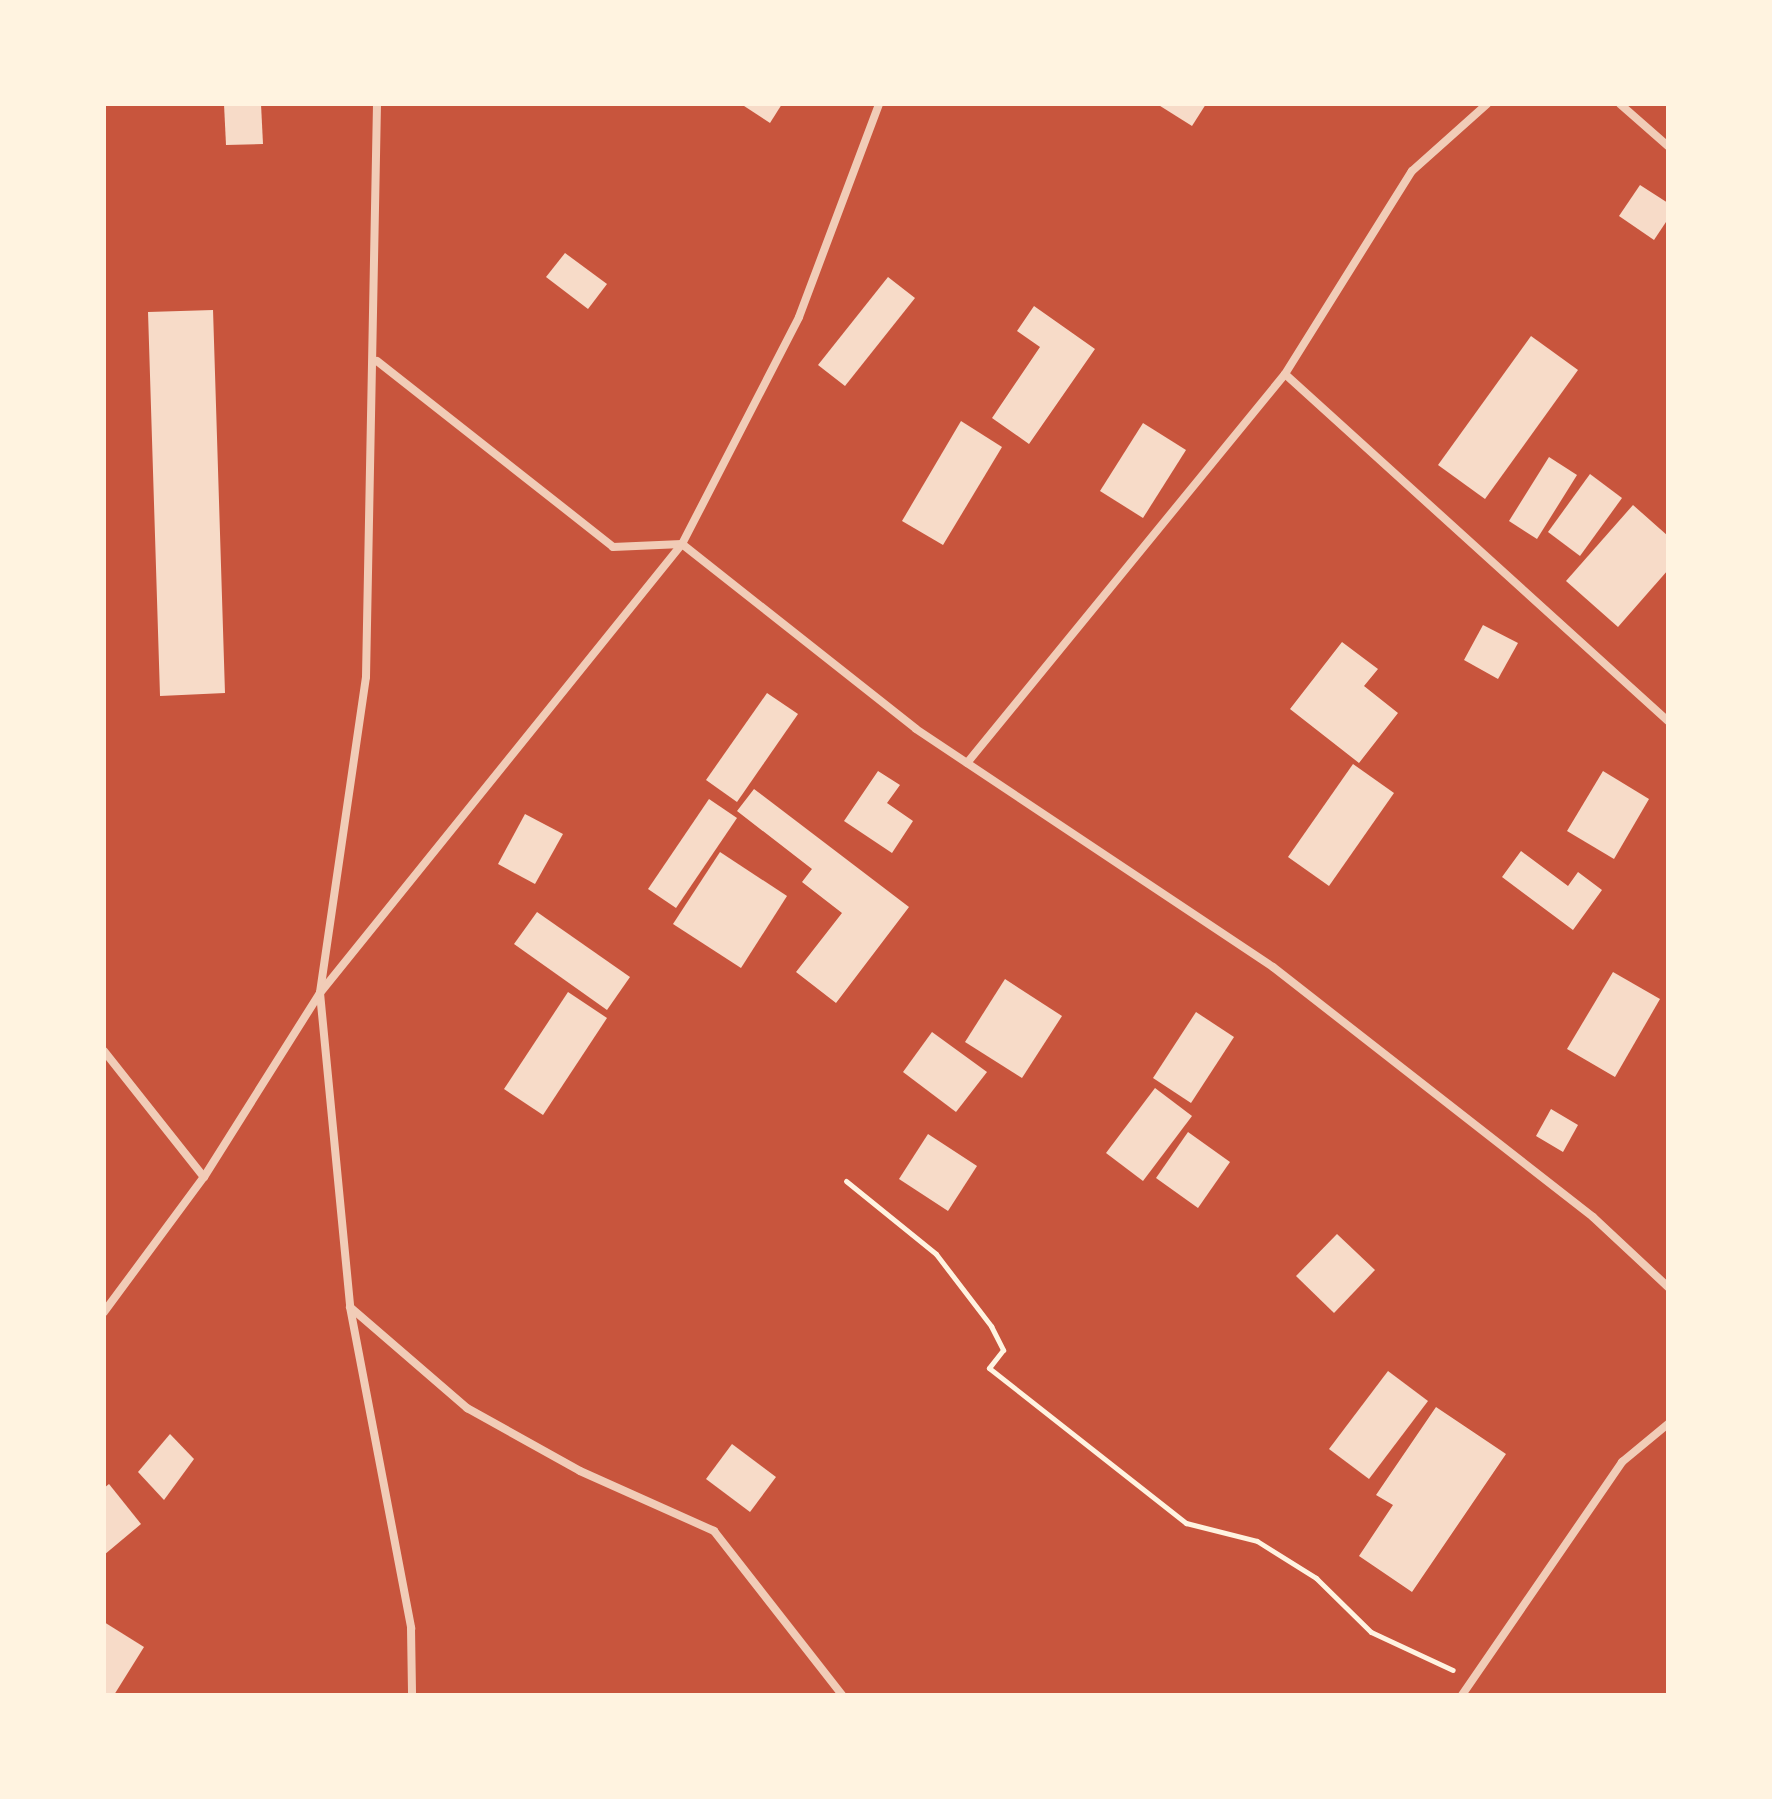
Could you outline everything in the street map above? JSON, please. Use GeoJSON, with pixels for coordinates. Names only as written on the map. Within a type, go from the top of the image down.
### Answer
{"type":"FeatureCollection","features":[{"type":"Feature","properties":{"kind":"street"},"geometry":{"type":"LineString","coordinates":[[377,104],[377,361],[366,677],[320,993],[350,1307],[411,1628],[409,1693]]}},
{"type":"Feature","properties":{"kind":"street"},"geometry":{"type":"LineString","coordinates":[[104,1312],[204,1177],[320,993],[682,544],[799,317],[879,104]]}},
{"type":"Feature","properties":{"kind":"street"},"geometry":{"type":"LineString","coordinates":[[967,763],[1285,374],[1412,171],[1487,104]]}},
{"type":"Feature","properties":{"kind":"street"},"geometry":{"type":"LineString","coordinates":[[1620,104],[1668,146]]}},
{"type":"Feature","properties":{"kind":"street"},"geometry":{"type":"LineString","coordinates":[[377,361],[613,547],[682,544],[967,763],[1273,967],[1593,1217],[1668,1287]]}},
{"type":"Feature","properties":{"kind":"street"},"geometry":{"type":"LineString","coordinates":[[1285,374],[1668,721]]}},
{"type":"Feature","properties":{"kind":"street"},"geometry":{"type":"LineString","coordinates":[[104,1051],[204,1177]]}},
{"type":"Feature","properties":{"kind":"street"},"geometry":{"type":"LineString","coordinates":[[350,1307],[467,1408],[580,1471],[714,1531],[842,1695]]}},
{"type":"Feature","properties":{"kind":"street"},"geometry":{"type":"LineString","coordinates":[[1462,1695],[1622,1462],[1668,1424]]}},
{"type":"Feature","properties":{"kind":"path"},"geometry":{"type":"LineString","coordinates":[[846,1181],[936,1254],[991,1326],[1003,1350],[989,1368],[1186,1523],[1257,1541],[1316,1578],[1371,1632],[1454,1671],[1481,1665]]}},
{"type":"Feature","properties":{"kind":"building"},"geometry":{"type":"Polygon","coordinates":[[[224,104],[261,104],[263,144],[226,145],[224,104]]]}},
{"type":"Feature","properties":{"kind":"building"},"geometry":{"type":"Polygon","coordinates":[[[741,104],[782,104],[770,123],[741,104]]]}},
{"type":"Feature","properties":{"kind":"building"},"geometry":{"type":"Polygon","coordinates":[[[1157,104],[1206,104],[1192,126],[1157,104]]]}},
{"type":"Feature","properties":{"kind":"building"},"geometry":{"type":"Polygon","coordinates":[[[1640,185],[1668,203],[1668,219],[1654,240],[1619,216],[1640,185]]]}},
{"type":"Feature","properties":{"kind":"building"},"geometry":{"type":"Polygon","coordinates":[[[565,253],[607,284],[588,309],[546,277],[565,253]]]}},
{"type":"Feature","properties":{"kind":"building"},"geometry":{"type":"Polygon","coordinates":[[[888,277],[915,298],[845,386],[818,365],[888,277]]]}},
{"type":"Feature","properties":{"kind":"building"},"geometry":{"type":"Polygon","coordinates":[[[1034,306],[1095,349],[1029,444],[992,418],[1040,347],[1017,331],[1034,306]]]}},
{"type":"Feature","properties":{"kind":"building"},"geometry":{"type":"Polygon","coordinates":[[[213,310],[225,693],[160,696],[148,312],[213,310]]]}},
{"type":"Feature","properties":{"kind":"building"},"geometry":{"type":"Polygon","coordinates":[[[1531,336],[1578,370],[1485,499],[1438,465],[1531,336]]]}},
{"type":"Feature","properties":{"kind":"building"},"geometry":{"type":"Polygon","coordinates":[[[961,421],[1002,447],[943,545],[902,521],[961,421]]]}},
{"type":"Feature","properties":{"kind":"building"},"geometry":{"type":"Polygon","coordinates":[[[1143,423],[1186,450],[1143,518],[1100,491],[1143,423]]]}},
{"type":"Feature","properties":{"kind":"building"},"geometry":{"type":"Polygon","coordinates":[[[1549,457],[1577,475],[1537,539],[1509,521],[1549,457]]]}},
{"type":"Feature","properties":{"kind":"building"},"geometry":{"type":"Polygon","coordinates":[[[1590,474],[1622,498],[1580,556],[1548,532],[1590,474]]]}},
{"type":"Feature","properties":{"kind":"building"},"geometry":{"type":"Polygon","coordinates":[[[1633,505],[1668,536],[1668,570],[1618,627],[1566,581],[1633,505]]]}},
{"type":"Feature","properties":{"kind":"building"},"geometry":{"type":"Polygon","coordinates":[[[1483,625],[1518,643],[1498,679],[1464,660],[1483,625]]]}},
{"type":"Feature","properties":{"kind":"building"},"geometry":{"type":"Polygon","coordinates":[[[1342,642],[1378,669],[1364,686],[1398,713],[1359,763],[1290,709],[1342,642]]]}},
{"type":"Feature","properties":{"kind":"building"},"geometry":{"type":"Polygon","coordinates":[[[767,693],[798,714],[737,802],[706,780],[767,693]]]}},
{"type":"Feature","properties":{"kind":"building"},"geometry":{"type":"Polygon","coordinates":[[[1353,764],[1394,793],[1329,886],[1288,857],[1353,764]]]}},
{"type":"Feature","properties":{"kind":"building"},"geometry":{"type":"Polygon","coordinates":[[[878,771],[900,785],[887,803],[913,821],[892,853],[844,821],[878,771]]]}},
{"type":"Feature","properties":{"kind":"building"},"geometry":{"type":"Polygon","coordinates":[[[1603,771],[1649,799],[1614,859],[1567,831],[1603,771]]]}},
{"type":"Feature","properties":{"kind":"building"},"geometry":{"type":"Polygon","coordinates":[[[754,789],[909,907],[836,1003],[796,972],[842,913],[802,882],[812,869],[737,811],[754,789]]]}},
{"type":"Feature","properties":{"kind":"building"},"geometry":{"type":"Polygon","coordinates":[[[709,799],[737,818],[676,908],[648,889],[709,799]]]}},
{"type":"Feature","properties":{"kind":"building"},"geometry":{"type":"Polygon","coordinates":[[[525,814],[563,834],[535,884],[498,864],[525,814]]]}},
{"type":"Feature","properties":{"kind":"building"},"geometry":{"type":"Polygon","coordinates":[[[1521,851],[1568,886],[1578,872],[1602,890],[1573,930],[1502,877],[1521,851]]]}},
{"type":"Feature","properties":{"kind":"building"},"geometry":{"type":"Polygon","coordinates":[[[720,852],[787,896],[741,968],[673,924],[720,852]]]}},
{"type":"Feature","properties":{"kind":"building"},"geometry":{"type":"Polygon","coordinates":[[[537,912],[630,977],[607,1010],[514,944],[537,912]]]}},
{"type":"Feature","properties":{"kind":"building"},"geometry":{"type":"Polygon","coordinates":[[[1613,972],[1660,999],[1615,1077],[1567,1049],[1613,972]]]}},
{"type":"Feature","properties":{"kind":"building"},"geometry":{"type":"Polygon","coordinates":[[[1005,979],[1062,1016],[1022,1078],[965,1042],[1005,979]]]}},
{"type":"Feature","properties":{"kind":"building"},"geometry":{"type":"Polygon","coordinates":[[[568,992],[607,1018],[543,1115],[504,1089],[568,992]]]}},
{"type":"Feature","properties":{"kind":"building"},"geometry":{"type":"Polygon","coordinates":[[[1196,1012],[1234,1037],[1191,1103],[1153,1078],[1196,1012]]]}},
{"type":"Feature","properties":{"kind":"building"},"geometry":{"type":"Polygon","coordinates":[[[932,1032],[987,1072],[956,1112],[903,1072],[932,1032]]]}},
{"type":"Feature","properties":{"kind":"building"},"geometry":{"type":"Polygon","coordinates":[[[1155,1088],[1192,1116],[1143,1181],[1106,1153],[1155,1088]]]}},
{"type":"Feature","properties":{"kind":"building"},"geometry":{"type":"Polygon","coordinates":[[[1551,1109],[1578,1125],[1563,1152],[1536,1136],[1551,1109]]]}},
{"type":"Feature","properties":{"kind":"building"},"geometry":{"type":"Polygon","coordinates":[[[1188,1132],[1230,1162],[1198,1208],[1156,1178],[1188,1132]]]}},
{"type":"Feature","properties":{"kind":"building"},"geometry":{"type":"Polygon","coordinates":[[[928,1134],[977,1166],[948,1211],[899,1179],[928,1134]]]}},
{"type":"Feature","properties":{"kind":"building"},"geometry":{"type":"Polygon","coordinates":[[[1337,1234],[1375,1270],[1334,1313],[1296,1276],[1337,1234]]]}},
{"type":"Feature","properties":{"kind":"building"},"geometry":{"type":"Polygon","coordinates":[[[1388,1371],[1428,1401],[1369,1479],[1329,1449],[1388,1371]]]}},
{"type":"Feature","properties":{"kind":"building"},"geometry":{"type":"Polygon","coordinates":[[[1436,1407],[1506,1454],[1412,1592],[1359,1556],[1393,1505],[1376,1495],[1436,1407]]]}},
{"type":"Feature","properties":{"kind":"building"},"geometry":{"type":"Polygon","coordinates":[[[170,1434],[194,1459],[164,1500],[138,1472],[170,1434]]]}},
{"type":"Feature","properties":{"kind":"building"},"geometry":{"type":"Polygon","coordinates":[[[732,1444],[776,1477],[750,1512],[706,1479],[732,1444]]]}},
{"type":"Feature","properties":{"kind":"building"},"geometry":{"type":"Polygon","coordinates":[[[109,1484],[141,1524],[104,1555],[104,1488],[109,1484]]]}},
{"type":"Feature","properties":{"kind":"building"},"geometry":{"type":"Polygon","coordinates":[[[104,1622],[144,1647],[114,1695],[104,1695],[104,1622]]]}}]}
